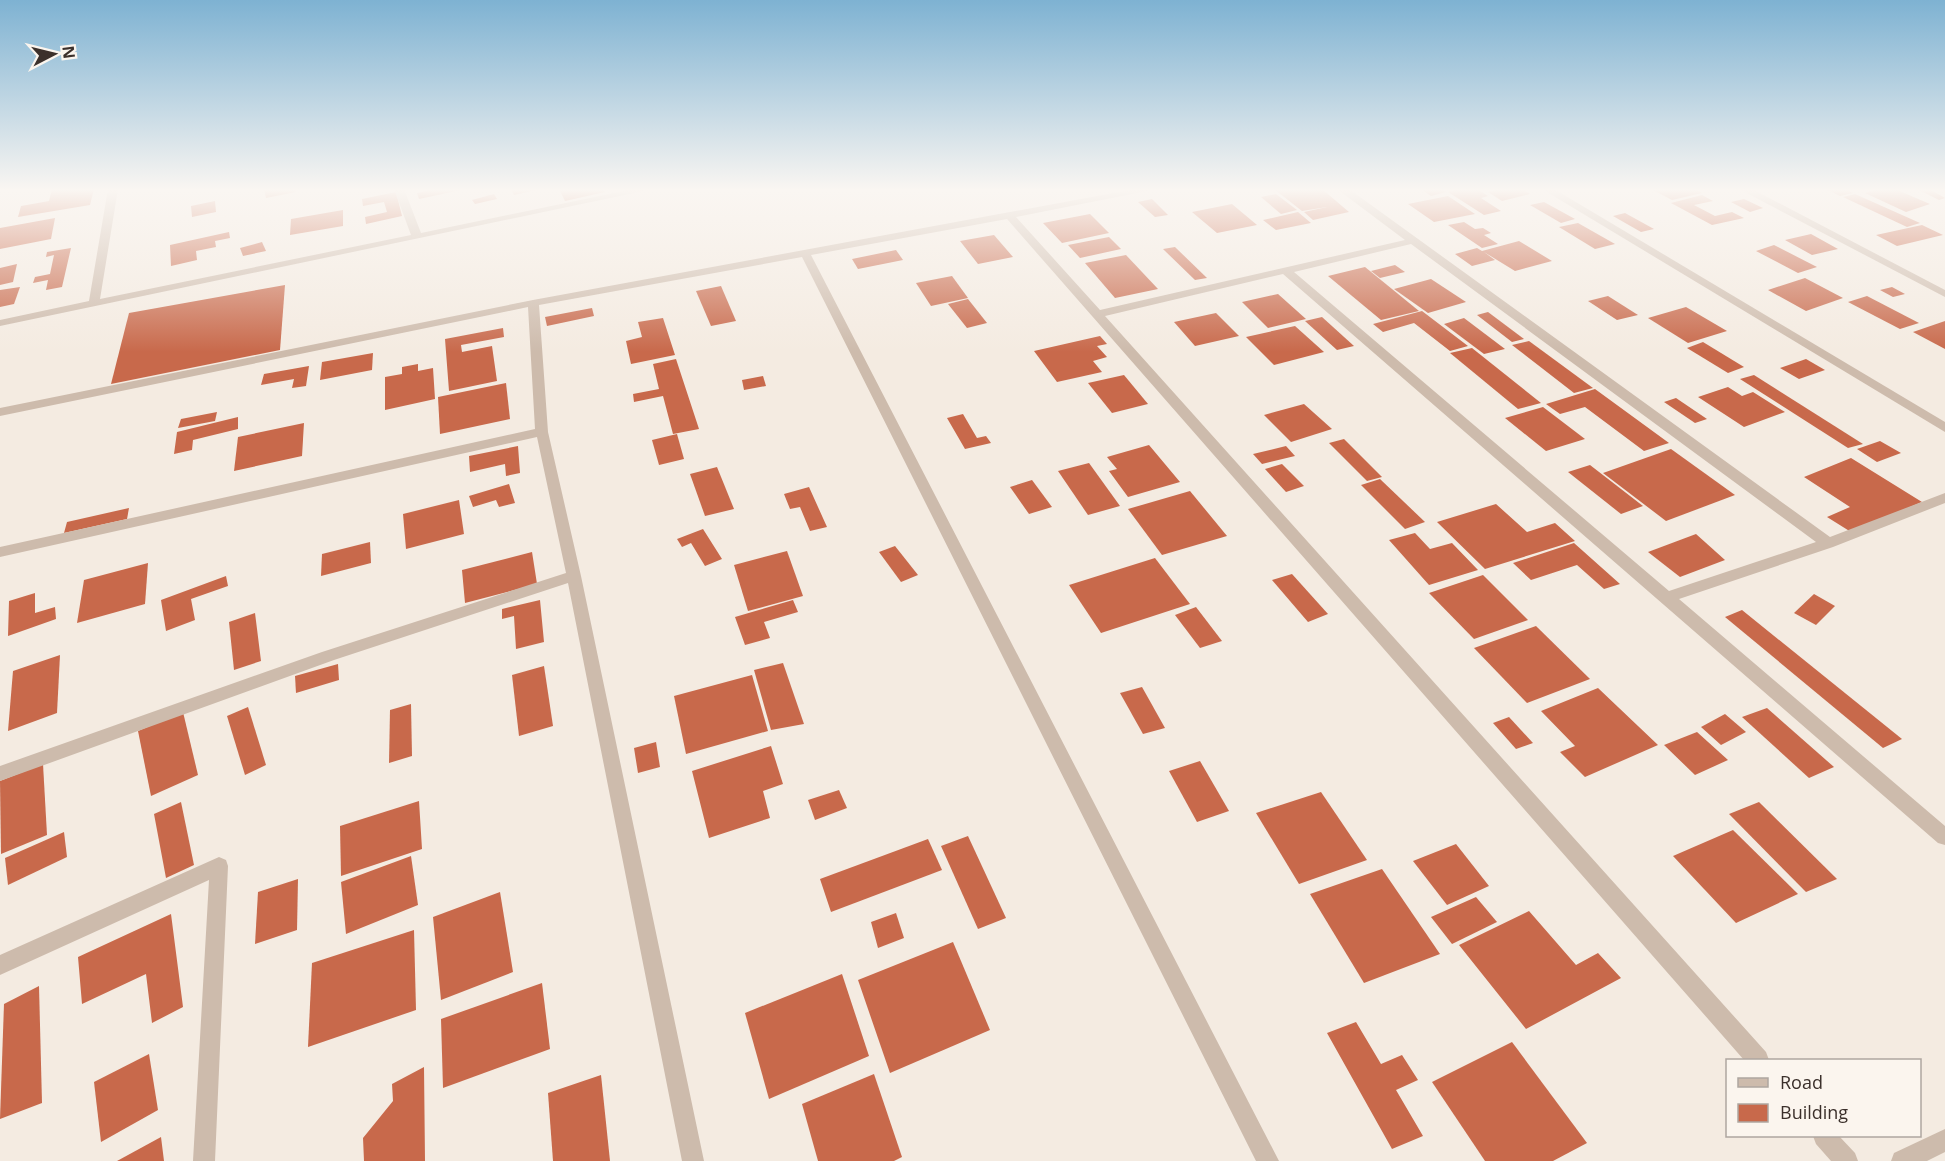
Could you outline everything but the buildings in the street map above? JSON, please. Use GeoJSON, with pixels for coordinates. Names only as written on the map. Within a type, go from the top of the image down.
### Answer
{"type":"FeatureCollection","features":[{"type":"Feature","properties":{"kind":"street"},"geometry":{"type":"LineString","coordinates":[[94,302],[104,243]]}},
{"type":"Feature","properties":{"kind":"street"},"geometry":{"type":"LineString","coordinates":[[0,323],[382,243]]}},
{"type":"Feature","properties":{"kind":"street"},"geometry":{"type":"LineString","coordinates":[[0,412],[534,303],[855,243]]}},
{"type":"Feature","properties":{"kind":"street"},"geometry":{"type":"LineString","coordinates":[[1035,243],[1757,1059]]}},
{"type":"Feature","properties":{"kind":"street"},"geometry":{"type":"LineString","coordinates":[[1097,314],[1403,243]]}},
{"type":"Feature","properties":{"kind":"street"},"geometry":{"type":"LineString","coordinates":[[1416,243],[1828,543]]}},
{"type":"Feature","properties":{"kind":"street"},"geometry":{"type":"LineString","coordinates":[[1637,243],[1945,428]]}},
{"type":"Feature","properties":{"kind":"street"},"geometry":{"type":"LineString","coordinates":[[1848,243],[1945,294]]}},
{"type":"Feature","properties":{"kind":"street"},"geometry":{"type":"LineString","coordinates":[[805,253],[1268,1161]]}},
{"type":"Feature","properties":{"kind":"street"},"geometry":{"type":"LineString","coordinates":[[1285,270],[1945,837]]}},
{"type":"Feature","properties":{"kind":"street"},"geometry":{"type":"LineString","coordinates":[[534,303],[542,432],[574,576],[693,1161]]}},
{"type":"Feature","properties":{"kind":"street"},"geometry":{"type":"LineString","coordinates":[[0,552],[542,432]]}},
{"type":"Feature","properties":{"kind":"street"},"geometry":{"type":"LineString","coordinates":[[1665,598],[1828,543],[1945,498]]}},
{"type":"Feature","properties":{"kind":"street"},"geometry":{"type":"LineString","coordinates":[[0,774],[328,656],[574,576]]}},
{"type":"Feature","properties":{"kind":"street"},"geometry":{"type":"LineString","coordinates":[[0,965],[219,866],[204,1161]]}},
{"type":"Feature","properties":{"kind":"street"},"geometry":{"type":"LineString","coordinates":[[1825,1137],[1847,1161]]}},
{"type":"Feature","properties":{"kind":"street"},"geometry":{"type":"LineString","coordinates":[[1902,1161],[1945,1140]]}}]}
